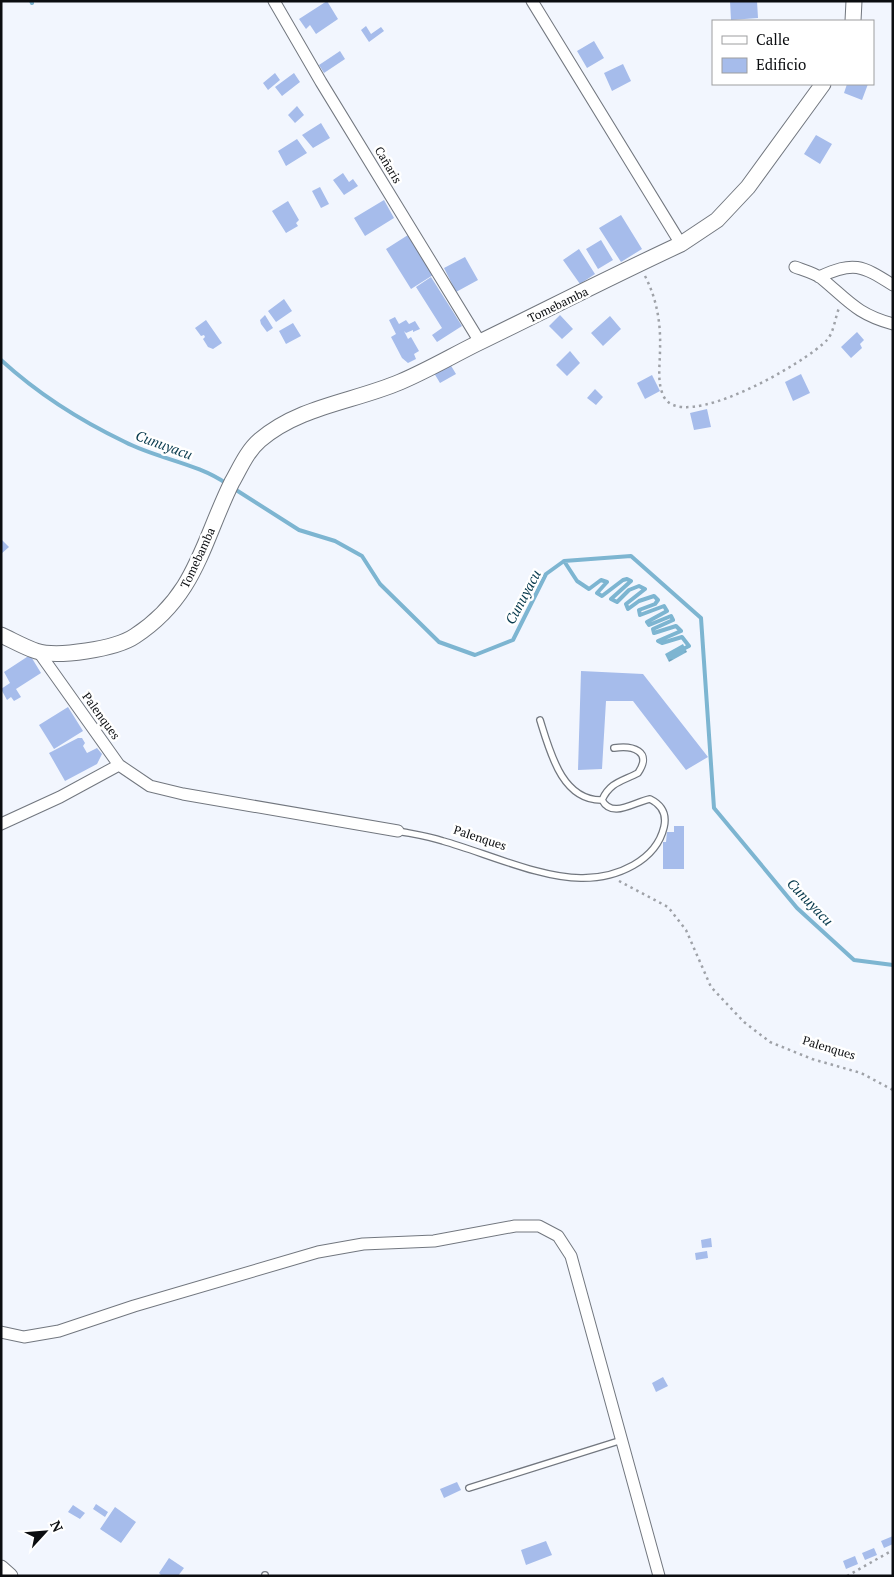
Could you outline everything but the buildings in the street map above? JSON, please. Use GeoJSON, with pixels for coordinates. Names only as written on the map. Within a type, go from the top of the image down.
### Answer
{"type":"FeatureCollection","features":[{"type":"Feature","properties":{"kind":"street","name":"Cañaris"},"geometry":{"type":"LineString","coordinates":[[274,1],[480,342]]}},
{"type":"Feature","properties":{"kind":"street"},"geometry":{"type":"LineString","coordinates":[[532,1],[681,244]]}},
{"type":"Feature","properties":{"kind":"street"},"geometry":{"type":"LineString","coordinates":[[853,20],[854,1]]}},
{"type":"Feature","properties":{"kind":"street","name":"Tomebamba"},"geometry":{"type":"LineString","coordinates":[[1,635],[38,652],[98,650],[133,638],[161,616],[180,596],[206,545],[223,501],[244,459],[259,441],[278,427],[320,407],[399,382],[681,244],[718,220],[748,187],[822,85]]}},
{"type":"Feature","properties":{"kind":"street"},"geometry":{"type":"LineString","coordinates":[[819,277],[841,267],[856,266],[877,275],[893,285]]}},
{"type":"Feature","properties":{"kind":"street"},"geometry":{"type":"LineString","coordinates":[[795,267],[819,277],[854,308],[879,320],[893,324]]}},
{"type":"Feature","properties":{"kind":"street","name":"Palenques"},"geometry":{"type":"LineString","coordinates":[[38,652],[119,765],[150,786],[183,794],[398,831]]}},
{"type":"Feature","properties":{"kind":"street"},"geometry":{"type":"LineString","coordinates":[[1,824],[60,797],[119,765]]}},
{"type":"Feature","properties":{"kind":"street"},"geometry":{"type":"LineString","coordinates":[[1,1332],[24,1336],[60,1331],[134,1306],[318,1252],[363,1244],[434,1241],[515,1226],[539,1226],[558,1236],[571,1256],[659,1576]]}},
{"type":"Feature","properties":{"kind":"street"},"geometry":{"type":"LineString","coordinates":[[1,1568],[10,1576]]}},
{"type":"Feature","properties":{"kind":"lane"},"geometry":{"type":"LineString","coordinates":[[540,720],[554,758],[567,785],[583,797],[602,800],[612,810],[650,799],[657,803],[664,811],[665,819],[658,845],[642,861],[606,875]]}},
{"type":"Feature","properties":{"kind":"lane"},"geometry":{"type":"LineString","coordinates":[[602,800],[611,786],[638,773],[642,768],[641,752],[634,748],[614,748]]}},
{"type":"Feature","properties":{"kind":"lane","name":"Palenques"},"geometry":{"type":"LineString","coordinates":[[398,831],[442,840],[522,866],[555,874],[583,878],[606,875]]}},
{"type":"Feature","properties":{"kind":"lane"},"geometry":{"type":"LineString","coordinates":[[469,1488],[622,1440]]}},
{"type":"Feature","properties":{"kind":"path"},"geometry":{"type":"LineString","coordinates":[[639,264],[656,304],[660,326],[659,380],[663,397],[674,408],[690,409],[756,386],[816,351],[829,338],[843,298]]}},
{"type":"Feature","properties":{"kind":"path","name":"Palenques"},"geometry":{"type":"LineString","coordinates":[[606,875],[648,894],[668,907],[686,930],[711,987],[744,1022],[770,1042],[812,1059],[861,1073],[893,1090]]}},
{"type":"Feature","properties":{"kind":"path"},"geometry":{"type":"LineString","coordinates":[[847,1576],[893,1550]]}},
{"type":"Feature","properties":{"kind":"water"},"geometry":{"type":"Polygon","coordinates":[[[683,644],[687,652],[669,662],[665,654],[683,644]]]}},
{"type":"Feature","properties":{"kind":"waterway","name":"Cunuyacu"},"geometry":{"type":"LineString","coordinates":[[1,360],[44,395],[92,425],[138,448],[203,471],[227,484]]}},
{"type":"Feature","properties":{"kind":"waterway","name":"Cunuyacu"},"geometry":{"type":"LineString","coordinates":[[233,488],[299,530],[335,541],[362,556],[380,584],[439,642],[475,655],[513,640],[546,574],[564,561],[631,556],[701,618],[714,808],[797,908],[854,960],[893,965]]}},
{"type":"Feature","properties":{"kind":"waterway"},"geometry":{"type":"LineString","coordinates":[[564,561],[577,581],[589,589],[601,580],[607,582],[597,593],[602,596],[623,580],[631,581],[611,599],[617,602],[629,590],[639,586],[645,589],[626,604],[628,609],[639,601],[654,596],[658,600],[655,604],[639,610],[640,615],[664,606],[667,611],[647,622],[649,625],[671,616],[673,620],[653,629],[654,633],[676,626],[681,631],[658,641],[662,643],[682,637],[689,646],[685,648]]}}]}
